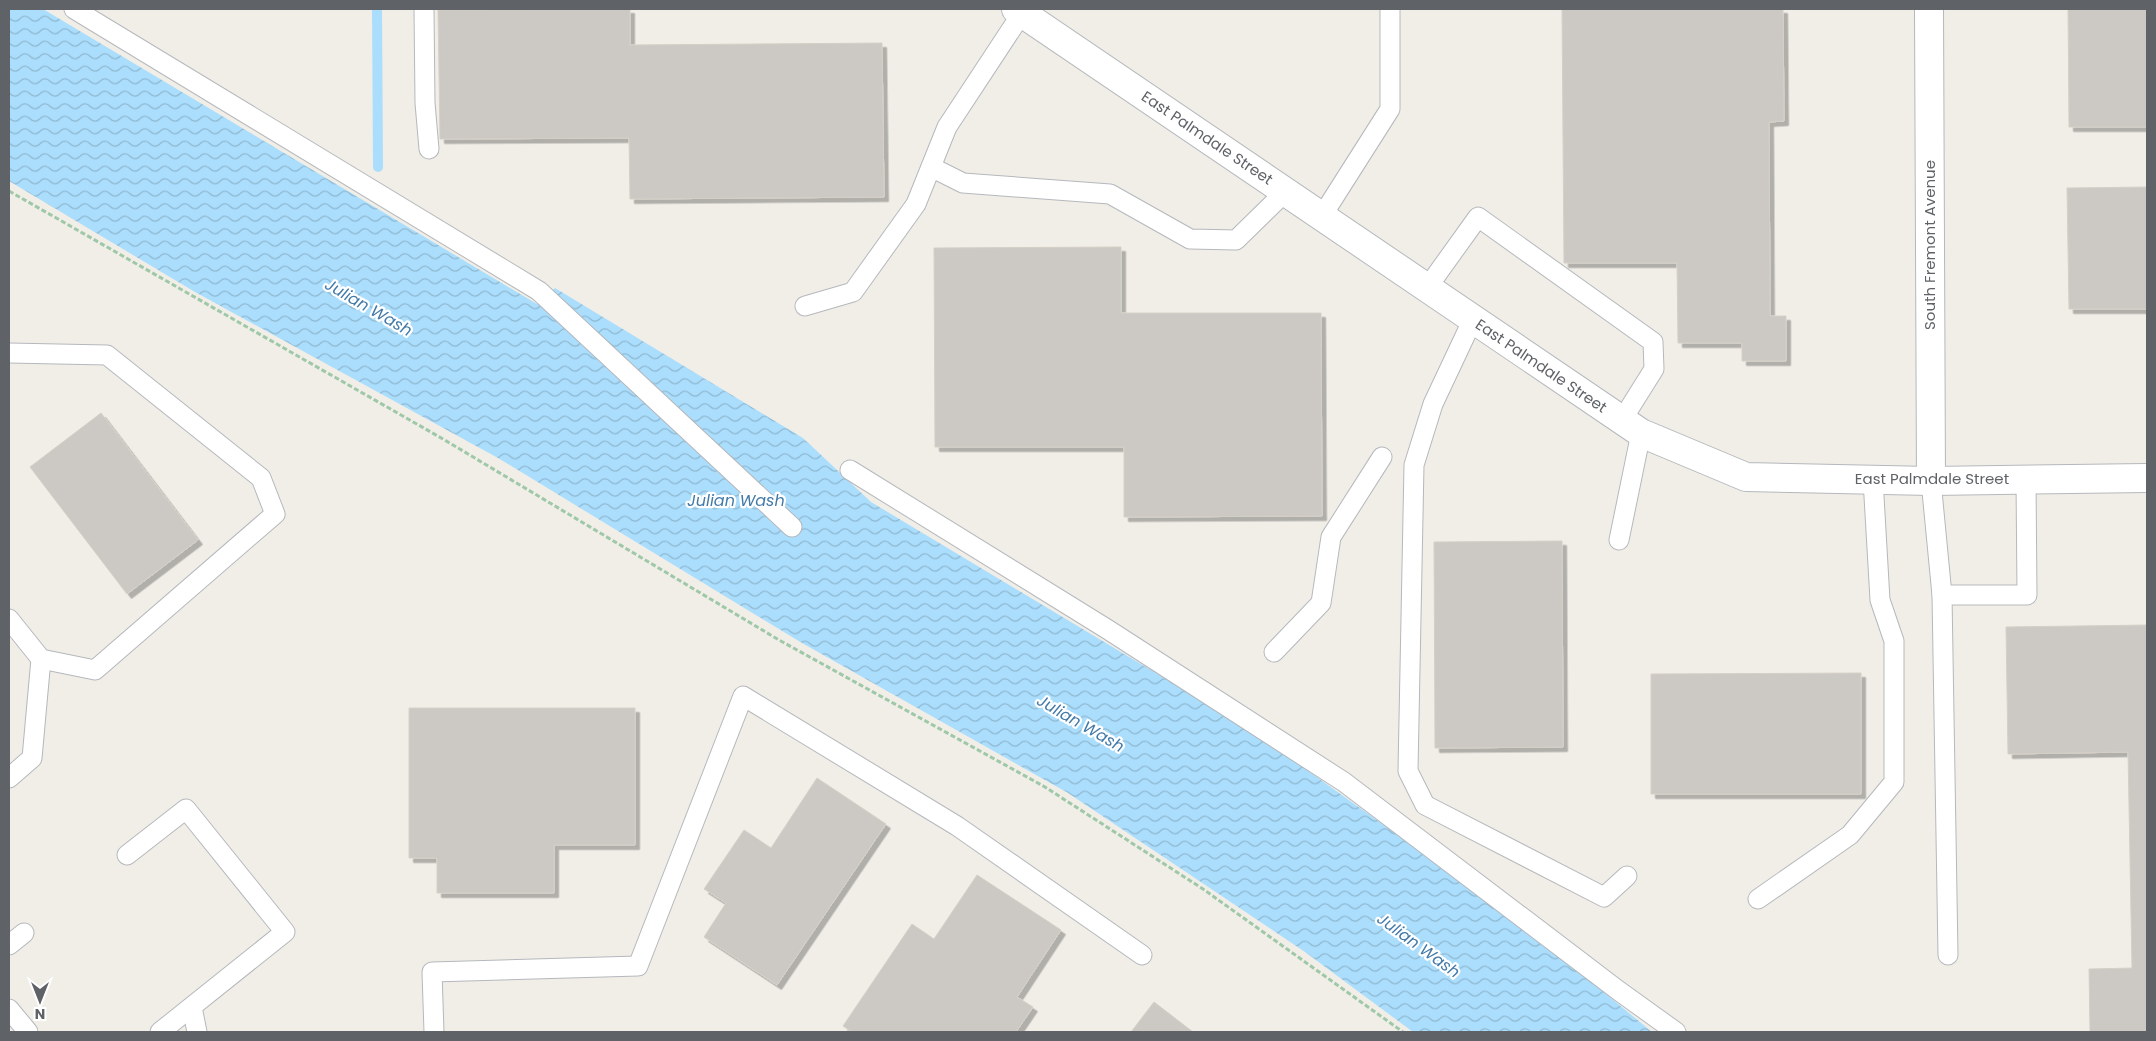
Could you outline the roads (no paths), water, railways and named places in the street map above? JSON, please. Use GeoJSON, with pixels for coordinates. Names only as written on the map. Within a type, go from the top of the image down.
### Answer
{"type":"FeatureCollection","features":[{"type":"Feature","properties":{"kind":"street","name":"South Fremont Avenue"},"geometry":{"type":"LineString","coordinates":[[1930,9],[1931,481]]}},
{"type":"Feature","properties":{"kind":"street","name":"East Palmdale Street"},"geometry":{"type":"LineString","coordinates":[[1019,11],[1631,427],[1746,477],[1931,481],[2147,478]]}},
{"type":"Feature","properties":{"kind":"lane"},"geometry":{"type":"LineString","coordinates":[[74,9],[539,291],[792,527]]}},
{"type":"Feature","properties":{"kind":"lane"},"geometry":{"type":"LineString","coordinates":[[424,9],[425,102],[429,149]]}},
{"type":"Feature","properties":{"kind":"lane"},"geometry":{"type":"LineString","coordinates":[[1322,216],[1390,109],[1390,9]]}},
{"type":"Feature","properties":{"kind":"lane"},"geometry":{"type":"LineString","coordinates":[[805,306],[853,292],[916,204],[947,127],[1019,11]]}},
{"type":"Feature","properties":{"kind":"lane"},"geometry":{"type":"LineString","coordinates":[[930,168],[963,183],[1110,194],[1190,239],[1236,240],[1285,192]]}},
{"type":"Feature","properties":{"kind":"lane"},"geometry":{"type":"LineString","coordinates":[[1427,288],[1478,217],[1653,342],[1654,369],[1631,427],[1619,540]]}},
{"type":"Feature","properties":{"kind":"lane"},"geometry":{"type":"LineString","coordinates":[[1473,319],[1433,404],[1414,465],[1408,771],[1425,805],[1604,897],[1627,876]]}},
{"type":"Feature","properties":{"kind":"lane"},"geometry":{"type":"LineString","coordinates":[[9,353],[107,355],[261,478],[275,514],[95,670],[41,659],[9,619]]}},
{"type":"Feature","properties":{"kind":"lane"},"geometry":{"type":"LineString","coordinates":[[1274,652],[1321,603],[1331,538],[1382,457]]}},
{"type":"Feature","properties":{"kind":"lane"},"geometry":{"type":"LineString","coordinates":[[850,470],[1108,629],[1344,782],[1619,991],[1676,1032]]}},
{"type":"Feature","properties":{"kind":"lane"},"geometry":{"type":"LineString","coordinates":[[1758,899],[1850,834],[1894,782],[1894,642],[1880,600],[1873,480]]}},
{"type":"Feature","properties":{"kind":"lane"},"geometry":{"type":"LineString","coordinates":[[1942,595],[2027,595],[2026,480]]}},
{"type":"Feature","properties":{"kind":"lane"},"geometry":{"type":"LineString","coordinates":[[1931,481],[1942,595],[1948,955]]}},
{"type":"Feature","properties":{"kind":"lane"},"geometry":{"type":"LineString","coordinates":[[9,778],[32,758],[41,659]]}},
{"type":"Feature","properties":{"kind":"lane"},"geometry":{"type":"LineString","coordinates":[[434,1032],[432,972],[638,966],[743,696],[957,826],[1142,955]]}},
{"type":"Feature","properties":{"kind":"lane"},"geometry":{"type":"LineString","coordinates":[[127,855],[186,809],[286,932],[160,1032]]}},
{"type":"Feature","properties":{"kind":"lane"},"geometry":{"type":"LineString","coordinates":[[192,1007],[197,1032]]}},
{"type":"Feature","properties":{"kind":"lane"},"geometry":{"type":"LineString","coordinates":[[9,1009],[28,1032]]}},
{"type":"Feature","properties":{"kind":"water","name":"Julian Wash"},"geometry":{"type":"Polygon","coordinates":[[[9,9],[43,9],[537,304],[555,288],[803,438],[871,502],[1254,732],[1519,922],[1652,1032],[1413,1032],[1305,952],[1068,793],[802,643],[498,458],[195,292],[9,181],[9,9]]]}},
{"type":"Feature","properties":{"kind":"waterway"},"geometry":{"type":"LineString","coordinates":[[377,9],[378,167]]}}]}
